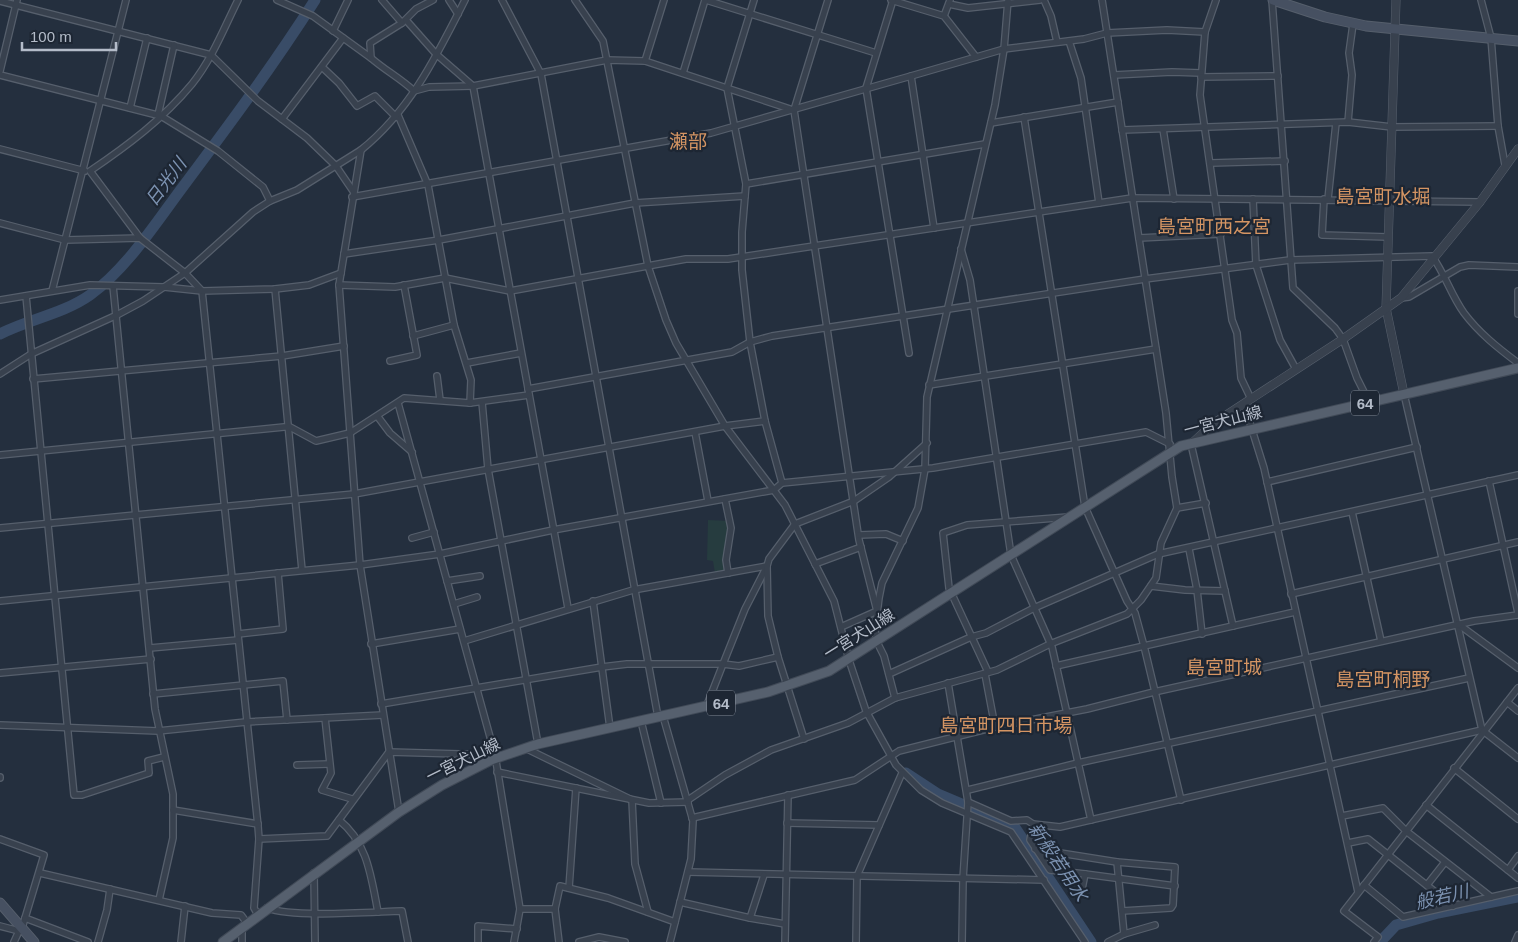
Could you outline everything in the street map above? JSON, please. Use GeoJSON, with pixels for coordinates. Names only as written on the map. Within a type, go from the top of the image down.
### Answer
{"type":"FeatureCollection","features":[{"type":"Feature","properties":{"kind":"main road"},"geometry":{"type":"LineString","coordinates":[[1273,0],[1353,24],[1394,30],[1518,41]]}},
{"type":"Feature","properties":{"kind":"main road","name":"一宮犬山線"},"geometry":{"type":"LineString","coordinates":[[223,942],[358,840],[399,812],[442,785],[495,757],[538,744],[788,687],[829,671],[849,660],[1085,507],[1170,448],[1518,368]]}},
{"type":"Feature","properties":{"kind":"main road"},"geometry":{"type":"LineString","coordinates":[[0,903],[20,929],[34,942]]}},
{"type":"Feature","properties":{"kind":"street"},"geometry":{"type":"LineString","coordinates":[[52,291],[126,0]]}},
{"type":"Feature","properties":{"kind":"street"},"geometry":{"type":"LineString","coordinates":[[0,149],[90,171],[136,139],[192,84],[211,55],[238,0]]}},
{"type":"Feature","properties":{"kind":"street"},"geometry":{"type":"LineString","coordinates":[[277,0],[313,16],[371,58],[391,76],[398,77],[414,91]]}},
{"type":"Feature","properties":{"kind":"street"},"geometry":{"type":"LineString","coordinates":[[333,31],[348,0]]}},
{"type":"Feature","properties":{"kind":"street"},"geometry":{"type":"LineString","coordinates":[[382,0],[436,54],[473,86],[568,608]]}},
{"type":"Feature","properties":{"kind":"street"},"geometry":{"type":"LineString","coordinates":[[371,58],[370,42],[404,21],[416,8],[433,0]]}},
{"type":"Feature","properties":{"kind":"street"},"geometry":{"type":"LineString","coordinates":[[449,0],[458,14]]}},
{"type":"Feature","properties":{"kind":"street"},"geometry":{"type":"LineString","coordinates":[[0,374],[31,354],[116,315],[164,287],[184,273],[253,212],[270,201],[297,190],[360,150],[381,133],[397,116],[436,54],[465,0]]}},
{"type":"Feature","properties":{"kind":"street"},"geometry":{"type":"LineString","coordinates":[[502,0],[541,74],[648,665],[660,716],[692,818],[693,838],[688,872],[670,942]]}},
{"type":"Feature","properties":{"kind":"street"},"geometry":{"type":"LineString","coordinates":[[575,0],[603,41],[648,266],[666,320],[725,426],[774,490],[834,601],[849,660],[866,711],[902,773],[921,790],[942,803],[1011,832],[1085,942]]}},
{"type":"Feature","properties":{"kind":"street"},"geometry":{"type":"LineString","coordinates":[[645,60],[664,0]]}},
{"type":"Feature","properties":{"kind":"street"},"geometry":{"type":"LineString","coordinates":[[683,73],[706,0],[876,53]]}},
{"type":"Feature","properties":{"kind":"street"},"geometry":{"type":"LineString","coordinates":[[754,0],[727,88],[746,184],[742,257],[750,342],[765,421],[782,484]]}},
{"type":"Feature","properties":{"kind":"street"},"geometry":{"type":"LineString","coordinates":[[828,0],[794,110],[859,535],[877,611]]}},
{"type":"Feature","properties":{"kind":"street"},"geometry":{"type":"LineString","coordinates":[[909,353],[888,235],[866,88],[892,0],[944,16],[976,57]]}},
{"type":"Feature","properties":{"kind":"street"},"geometry":{"type":"LineString","coordinates":[[944,16],[949,2],[968,8],[1008,2],[1042,0],[1051,16],[1057,42]]}},
{"type":"Feature","properties":{"kind":"street"},"geometry":{"type":"LineString","coordinates":[[497,772],[632,800],[661,803],[688,801],[748,762],[771,750],[848,723],[866,711],[895,698],[1003,667],[1050,644],[1127,614],[1150,586],[1158,572],[1158,554],[1165,532],[1177,508],[1156,349],[1102,0]]}},
{"type":"Feature","properties":{"kind":"street"},"geometry":{"type":"LineString","coordinates":[[1216,0],[1205,32],[1200,95],[1232,320],[1236,333],[1241,378],[1252,429],[1267,482],[1358,892]]}},
{"type":"Feature","properties":{"kind":"street"},"geometry":{"type":"LineString","coordinates":[[1273,0],[1293,288],[1335,328],[1343,339],[1357,378],[1369,402]]}},
{"type":"Feature","properties":{"kind":"street"},"geometry":{"type":"LineString","coordinates":[[1396,0],[1386,308],[1469,678],[1483,730],[1518,758]]}},
{"type":"Feature","properties":{"kind":"street"},"geometry":{"type":"LineString","coordinates":[[1481,0],[1490,38],[1498,126],[1505,165]]}},
{"type":"Feature","properties":{"kind":"street"},"geometry":{"type":"LineString","coordinates":[[0,1],[16,2],[211,55],[258,101],[307,138],[336,166],[353,194]]}},
{"type":"Feature","properties":{"kind":"street"},"geometry":{"type":"LineString","coordinates":[[0,71],[16,2]]}},
{"type":"Feature","properties":{"kind":"street"},"geometry":{"type":"LineString","coordinates":[[895,698],[884,656],[877,642],[877,611],[882,583],[918,508],[925,469],[929,385],[991,123],[1004,49],[1008,2]]}},
{"type":"Feature","properties":{"kind":"street"},"geometry":{"type":"LineString","coordinates":[[1348,122],[1352,75],[1349,53],[1353,24]]}},
{"type":"Feature","properties":{"kind":"street"},"geometry":{"type":"LineString","coordinates":[[353,194],[428,185],[711,133],[1004,49],[1069,41],[1107,33],[1167,30],[1205,32]]}},
{"type":"Feature","properties":{"kind":"street"},"geometry":{"type":"LineString","coordinates":[[130,108],[147,38]]}},
{"type":"Feature","properties":{"kind":"street"},"geometry":{"type":"LineString","coordinates":[[282,119],[343,38]]}},
{"type":"Feature","properties":{"kind":"street"},"geometry":{"type":"LineString","coordinates":[[1069,41],[1081,78],[1099,203]]}},
{"type":"Feature","properties":{"kind":"street"},"geometry":{"type":"LineString","coordinates":[[159,116],[174,45]]}},
{"type":"Feature","properties":{"kind":"street"},"geometry":{"type":"LineString","coordinates":[[414,91],[428,87],[473,86],[608,60],[645,60],[794,110]]}},
{"type":"Feature","properties":{"kind":"street"},"geometry":{"type":"LineString","coordinates":[[322,67],[340,84],[356,106],[375,96],[397,116],[428,185],[454,325],[471,380],[470,403]]}},
{"type":"Feature","properties":{"kind":"street"},"geometry":{"type":"LineString","coordinates":[[1114,75],[1172,72],[1201,75],[1278,76]]}},
{"type":"Feature","properties":{"kind":"street"},"geometry":{"type":"LineString","coordinates":[[0,75],[159,116],[218,151],[263,187],[270,201]]}},
{"type":"Feature","properties":{"kind":"street"},"geometry":{"type":"LineString","coordinates":[[911,76],[934,228]]}},
{"type":"Feature","properties":{"kind":"street"},"geometry":{"type":"LineString","coordinates":[[991,123],[1118,102]]}},
{"type":"Feature","properties":{"kind":"street"},"geometry":{"type":"LineString","coordinates":[[1024,117],[1085,507],[1131,610],[1135,613],[1180,800]]}},
{"type":"Feature","properties":{"kind":"street"},"geometry":{"type":"LineString","coordinates":[[1122,130],[1348,122],[1392,128],[1498,126]]}},
{"type":"Feature","properties":{"kind":"street"},"geometry":{"type":"LineString","coordinates":[[1336,123],[1322,235],[1388,237]]}},
{"type":"Feature","properties":{"kind":"street"},"geometry":{"type":"LineString","coordinates":[[1163,129],[1174,198]]}},
{"type":"Feature","properties":{"kind":"street"},"geometry":{"type":"LineString","coordinates":[[746,184],[985,144]]}},
{"type":"Feature","properties":{"kind":"street"},"geometry":{"type":"LineString","coordinates":[[1233,626],[1191,444],[1214,423],[1343,339],[1401,298],[1480,202],[1518,149]]}},
{"type":"Feature","properties":{"kind":"street"},"geometry":{"type":"LineString","coordinates":[[360,150],[339,285],[360,565],[382,715],[399,812]]}},
{"type":"Feature","properties":{"kind":"street"},"geometry":{"type":"LineString","coordinates":[[1211,164],[1284,161]]}},
{"type":"Feature","properties":{"kind":"street"},"geometry":{"type":"LineString","coordinates":[[90,171],[141,238],[184,273],[202,291],[258,824],[259,840],[254,908],[258,915]]}},
{"type":"Feature","properties":{"kind":"street"},"geometry":{"type":"LineString","coordinates":[[344,254],[567,218],[635,203],[745,196]]}},
{"type":"Feature","properties":{"kind":"street"},"geometry":{"type":"LineString","coordinates":[[339,285],[395,287],[445,278],[510,291],[686,259],[742,257],[1132,198],[1480,202]]}},
{"type":"Feature","properties":{"kind":"street"},"geometry":{"type":"LineString","coordinates":[[1253,199],[1256,265],[1280,340],[1296,369]]}},
{"type":"Feature","properties":{"kind":"street"},"geometry":{"type":"LineString","coordinates":[[0,223],[66,240],[141,238]]}},
{"type":"Feature","properties":{"kind":"street"},"geometry":{"type":"LineString","coordinates":[[1139,238],[1221,234]]}},
{"type":"Feature","properties":{"kind":"street"},"geometry":{"type":"LineString","coordinates":[[961,249],[968,271],[1011,555],[1050,644],[1092,820]]}},
{"type":"Feature","properties":{"kind":"street"},"geometry":{"type":"LineString","coordinates":[[0,455],[290,427],[316,441],[350,433],[378,417],[404,398],[470,403],[482,402],[595,376],[732,352],[750,342],[772,336],[1145,279],[1226,270],[1290,260],[1432,256],[1445,275],[1464,312],[1485,337],[1518,363]]}},
{"type":"Feature","properties":{"kind":"street"},"geometry":{"type":"LineString","coordinates":[[1401,298],[1409,297],[1460,267],[1470,265],[1518,267]]}},
{"type":"Feature","properties":{"kind":"street"},"geometry":{"type":"LineString","coordinates":[[0,300],[90,285],[164,287],[202,291],[275,289],[309,284],[341,273]]}},
{"type":"Feature","properties":{"kind":"street"},"geometry":{"type":"LineString","coordinates":[[390,361],[417,355],[404,285]]}},
{"type":"Feature","properties":{"kind":"street"},"geometry":{"type":"LineString","coordinates":[[110,286],[116,315],[158,731],[173,794],[172,850],[159,900]]}},
{"type":"Feature","properties":{"kind":"street"},"geometry":{"type":"LineString","coordinates":[[275,289],[290,427],[302,570]]}},
{"type":"Feature","properties":{"kind":"street"},"geometry":{"type":"LineString","coordinates":[[1518,291],[1518,314]]}},
{"type":"Feature","properties":{"kind":"street"},"geometry":{"type":"LineString","coordinates":[[26,296],[74,794],[82,795],[149,773],[148,761],[164,757]]}},
{"type":"Feature","properties":{"kind":"street"},"geometry":{"type":"LineString","coordinates":[[413,336],[454,325]]}},
{"type":"Feature","properties":{"kind":"street"},"geometry":{"type":"LineString","coordinates":[[34,379],[282,356],[344,346]]}},
{"type":"Feature","properties":{"kind":"street"},"geometry":{"type":"LineString","coordinates":[[929,385],[1156,349]]}},
{"type":"Feature","properties":{"kind":"street"},"geometry":{"type":"LineString","coordinates":[[466,363],[521,353]]}},
{"type":"Feature","properties":{"kind":"street"},"geometry":{"type":"LineString","coordinates":[[438,376],[440,400]]}},
{"type":"Feature","properties":{"kind":"street"},"geometry":{"type":"LineString","coordinates":[[482,402],[488,469],[524,679],[538,744]]}},
{"type":"Feature","properties":{"kind":"street"},"geometry":{"type":"LineString","coordinates":[[398,403],[495,757],[520,909],[514,942]]}},
{"type":"Feature","properties":{"kind":"street"},"geometry":{"type":"LineString","coordinates":[[378,417],[390,433],[412,452]]}},
{"type":"Feature","properties":{"kind":"street"},"geometry":{"type":"LineString","coordinates":[[0,528],[354,494],[725,426],[765,421]]}},
{"type":"Feature","properties":{"kind":"street"},"geometry":{"type":"LineString","coordinates":[[695,432],[708,501]]}},
{"type":"Feature","properties":{"kind":"street"},"geometry":{"type":"LineString","coordinates":[[0,600],[360,565],[440,554],[553,530],[774,490],[782,484],[925,469],[1146,432],[1170,448]]}},
{"type":"Feature","properties":{"kind":"street"},"geometry":{"type":"LineString","coordinates":[[707,706],[745,609],[775,547],[794,524],[854,501],[894,472],[927,443]]}},
{"type":"Feature","properties":{"kind":"street"},"geometry":{"type":"LineString","coordinates":[[1267,482],[1417,447]]}},
{"type":"Feature","properties":{"kind":"street"},"geometry":{"type":"LineString","coordinates":[[889,674],[971,637],[986,633],[1034,608],[1158,554],[1189,549],[1518,475]]}},
{"type":"Feature","properties":{"kind":"street"},"geometry":{"type":"LineString","coordinates":[[692,818],[855,780],[891,754],[958,736],[1458,624],[1518,614],[1489,481]]}},
{"type":"Feature","properties":{"kind":"street"},"geometry":{"type":"LineString","coordinates":[[725,499],[731,528],[726,560],[728,573]]}},
{"type":"Feature","properties":{"kind":"street"},"geometry":{"type":"LineString","coordinates":[[1177,508],[1206,503]]}},
{"type":"Feature","properties":{"kind":"street"},"geometry":{"type":"LineString","coordinates":[[1352,512],[1382,641]]}},
{"type":"Feature","properties":{"kind":"street"},"geometry":{"type":"LineString","coordinates":[[995,727],[986,673],[952,593],[947,575],[943,533],[967,525],[1006,524],[1070,516]]}},
{"type":"Feature","properties":{"kind":"street"},"geometry":{"type":"LineString","coordinates":[[412,538],[434,532]]}},
{"type":"Feature","properties":{"kind":"street"},"geometry":{"type":"LineString","coordinates":[[859,535],[886,534],[903,541]]}},
{"type":"Feature","properties":{"kind":"street"},"geometry":{"type":"LineString","coordinates":[[1291,594],[1518,542]]}},
{"type":"Feature","properties":{"kind":"street"},"geometry":{"type":"LineString","coordinates":[[815,564],[861,547]]}},
{"type":"Feature","properties":{"kind":"street"},"geometry":{"type":"LineString","coordinates":[[1189,549],[1197,590],[1202,634]]}},
{"type":"Feature","properties":{"kind":"street"},"geometry":{"type":"LineString","coordinates":[[464,641],[568,608],[633,590],[767,566]]}},
{"type":"Feature","properties":{"kind":"street"},"geometry":{"type":"LineString","coordinates":[[767,566],[768,616],[778,657],[804,739]]}},
{"type":"Feature","properties":{"kind":"street"},"geometry":{"type":"LineString","coordinates":[[150,648],[238,637],[283,629],[278,573]]}},
{"type":"Feature","properties":{"kind":"street"},"geometry":{"type":"LineString","coordinates":[[447,581],[480,576]]}},
{"type":"Feature","properties":{"kind":"street"},"geometry":{"type":"LineString","coordinates":[[1150,586],[1225,591]]}},
{"type":"Feature","properties":{"kind":"street"},"geometry":{"type":"LineString","coordinates":[[454,604],[478,597]]}},
{"type":"Feature","properties":{"kind":"street"},"geometry":{"type":"LineString","coordinates":[[593,601],[610,728]]}},
{"type":"Feature","properties":{"kind":"street"},"geometry":{"type":"LineString","coordinates":[[841,627],[877,611]]}},
{"type":"Feature","properties":{"kind":"street"},"geometry":{"type":"LineString","coordinates":[[1056,666],[1295,612]]}},
{"type":"Feature","properties":{"kind":"street"},"geometry":{"type":"LineString","coordinates":[[1458,624],[1518,668]]}},
{"type":"Feature","properties":{"kind":"street"},"geometry":{"type":"LineString","coordinates":[[371,644],[460,629]]}},
{"type":"Feature","properties":{"kind":"street"},"geometry":{"type":"LineString","coordinates":[[381,704],[602,667],[723,664],[739,666],[778,657]]}},
{"type":"Feature","properties":{"kind":"street"},"geometry":{"type":"LineString","coordinates":[[0,673],[151,659]]}},
{"type":"Feature","properties":{"kind":"street"},"geometry":{"type":"LineString","coordinates":[[968,790],[1078,763],[1469,678]]}},
{"type":"Feature","properties":{"kind":"street"},"geometry":{"type":"LineString","coordinates":[[154,694],[283,681],[287,720]]}},
{"type":"Feature","properties":{"kind":"street"},"geometry":{"type":"LineString","coordinates":[[948,683],[968,790],[962,942]]}},
{"type":"Feature","properties":{"kind":"street"},"geometry":{"type":"LineString","coordinates":[[1374,942],[1378,937],[1344,911],[1483,730],[1518,688]]}},
{"type":"Feature","properties":{"kind":"street"},"geometry":{"type":"LineString","coordinates":[[1507,702],[1518,711]]}},
{"type":"Feature","properties":{"kind":"street"},"geometry":{"type":"LineString","coordinates":[[0,725],[158,731],[246,722],[382,715]]}},
{"type":"Feature","properties":{"kind":"street"},"geometry":{"type":"LineString","coordinates":[[325,718],[331,773],[322,790],[352,800]]}},
{"type":"Feature","properties":{"kind":"street"},"geometry":{"type":"LineString","coordinates":[[641,721],[661,803]]}},
{"type":"Feature","properties":{"kind":"street"},"geometry":{"type":"LineString","coordinates":[[968,804],[1011,820],[1027,820],[1033,824],[1060,827],[1483,730]]}},
{"type":"Feature","properties":{"kind":"street"},"geometry":{"type":"LineString","coordinates":[[525,748],[632,800]]}},
{"type":"Feature","properties":{"kind":"street"},"geometry":{"type":"LineString","coordinates":[[389,752],[495,757]]}},
{"type":"Feature","properties":{"kind":"street"},"geometry":{"type":"LineString","coordinates":[[259,840],[327,836],[389,752]]}},
{"type":"Feature","properties":{"kind":"street"},"geometry":{"type":"LineString","coordinates":[[297,765],[329,764]]}},
{"type":"Feature","properties":{"kind":"street"},"geometry":{"type":"LineString","coordinates":[[1454,768],[1518,819]]}},
{"type":"Feature","properties":{"kind":"street"},"geometry":{"type":"LineString","coordinates":[[856,942],[857,876],[902,773]]}},
{"type":"Feature","properties":{"kind":"street"},"geometry":{"type":"LineString","coordinates":[[569,888],[576,788]]}},
{"type":"Feature","properties":{"kind":"street"},"geometry":{"type":"LineString","coordinates":[[785,942],[788,795]]}},
{"type":"Feature","properties":{"kind":"street"},"geometry":{"type":"LineString","coordinates":[[632,800],[635,864],[648,912]]}},
{"type":"Feature","properties":{"kind":"street"},"geometry":{"type":"LineString","coordinates":[[1426,805],[1518,878]]}},
{"type":"Feature","properties":{"kind":"street"},"geometry":{"type":"LineString","coordinates":[[1342,816],[1383,808],[1406,831],[1491,897]]}},
{"type":"Feature","properties":{"kind":"street"},"geometry":{"type":"LineString","coordinates":[[173,810],[258,824]]}},
{"type":"Feature","properties":{"kind":"street"},"geometry":{"type":"LineString","coordinates":[[339,820],[358,840],[368,862],[378,912]]}},
{"type":"Feature","properties":{"kind":"street"},"geometry":{"type":"LineString","coordinates":[[787,823],[879,826]]}},
{"type":"Feature","properties":{"kind":"street"},"geometry":{"type":"LineString","coordinates":[[1033,824],[1030,840],[1050,870],[1175,886]]}},
{"type":"Feature","properties":{"kind":"street"},"geometry":{"type":"LineString","coordinates":[[1348,843],[1368,839],[1453,906]]}},
{"type":"Feature","properties":{"kind":"street"},"geometry":{"type":"LineString","coordinates":[[0,840],[44,855],[25,918],[14,942]]}},
{"type":"Feature","properties":{"kind":"street"},"geometry":{"type":"LineString","coordinates":[[1035,849],[1117,862],[1173,866],[1176,868],[1171,908],[1122,911]]}},
{"type":"Feature","properties":{"kind":"street"},"geometry":{"type":"LineString","coordinates":[[1508,870],[1518,856]]}},
{"type":"Feature","properties":{"kind":"street"},"geometry":{"type":"LineString","coordinates":[[1117,862],[1124,934]]}},
{"type":"Feature","properties":{"kind":"street"},"geometry":{"type":"LineString","coordinates":[[1427,885],[1445,862]]}},
{"type":"Feature","properties":{"kind":"street"},"geometry":{"type":"LineString","coordinates":[[688,872],[1044,880]]}},
{"type":"Feature","properties":{"kind":"street"},"geometry":{"type":"LineString","coordinates":[[40,873],[212,913],[241,915],[245,925],[242,942]]}},
{"type":"Feature","properties":{"kind":"street"},"geometry":{"type":"LineString","coordinates":[[314,873],[315,942]]}},
{"type":"Feature","properties":{"kind":"street"},"geometry":{"type":"LineString","coordinates":[[1082,889],[1085,874]]}},
{"type":"Feature","properties":{"kind":"street"},"geometry":{"type":"LineString","coordinates":[[750,918],[764,875]]}},
{"type":"Feature","properties":{"kind":"street"},"geometry":{"type":"LineString","coordinates":[[1364,885],[1403,917],[1518,891]]}},
{"type":"Feature","properties":{"kind":"street"},"geometry":{"type":"LineString","coordinates":[[559,942],[556,909],[560,886],[608,898],[675,922]]}},
{"type":"Feature","properties":{"kind":"street"},"geometry":{"type":"LineString","coordinates":[[98,942],[107,910],[110,889]]}},
{"type":"Feature","properties":{"kind":"street"},"geometry":{"type":"LineString","coordinates":[[680,902],[785,924]]}},
{"type":"Feature","properties":{"kind":"street"},"geometry":{"type":"LineString","coordinates":[[181,942],[185,906]]}},
{"type":"Feature","properties":{"kind":"street"},"geometry":{"type":"LineString","coordinates":[[267,908],[276,911],[315,912],[402,911],[408,942]]}},
{"type":"Feature","properties":{"kind":"street"},"geometry":{"type":"LineString","coordinates":[[520,909],[556,909]]}},
{"type":"Feature","properties":{"kind":"street"},"geometry":{"type":"LineString","coordinates":[[25,918],[88,942]]}},
{"type":"Feature","properties":{"kind":"street"},"geometry":{"type":"LineString","coordinates":[[1108,942],[1124,934],[1155,925]]}},
{"type":"Feature","properties":{"kind":"street"},"geometry":{"type":"LineString","coordinates":[[0,926],[20,929]]}},
{"type":"Feature","properties":{"kind":"street"},"geometry":{"type":"LineString","coordinates":[[478,942],[478,926],[517,928]]}},
{"type":"Feature","properties":{"kind":"street"},"geometry":{"type":"LineString","coordinates":[[1515,942],[1518,935]]}},
{"type":"Feature","properties":{"kind":"street"},"geometry":{"type":"LineString","coordinates":[[579,942],[599,937],[625,942]]}},
{"type":"Feature","properties":{"kind":"green space"},"geometry":{"type":"Polygon","coordinates":[[[708,520],[729,521],[725,571],[715,573],[713,561],[707,560],[708,520]]]}},
{"type":"Feature","properties":{"kind":"waterway","name":"日光川"},"geometry":{"type":"LineString","coordinates":[[0,334],[80,302],[103,285],[115,273],[149,233],[232,121],[315,0]]}},
{"type":"Feature","properties":{"kind":"waterway","name":"新般若用水"},"geometry":{"type":"LineString","coordinates":[[906,773],[938,794],[1014,826],[1091,942]]}},
{"type":"Feature","properties":{"kind":"waterway","name":"般若川"},"geometry":{"type":"LineString","coordinates":[[1380,942],[1396,925],[1438,913],[1518,897]]}},
{"type":"Feature","properties":{"kind":"district","name":"瀬部"},"geometry":{"type":"Point","coordinates":[688,141]}},
{"type":"Feature","properties":{"kind":"district","name":"島宮町水堀"},"geometry":{"type":"Point","coordinates":[1383,196]}},
{"type":"Feature","properties":{"kind":"district","name":"島宮町西之宮"},"geometry":{"type":"Point","coordinates":[1214,226]}},
{"type":"Feature","properties":{"kind":"district","name":"島宮町城"},"geometry":{"type":"Point","coordinates":[1224,667]}},
{"type":"Feature","properties":{"kind":"district","name":"島宮町桐野"},"geometry":{"type":"Point","coordinates":[1383,679]}},
{"type":"Feature","properties":{"kind":"district","name":"島宮町四日市場"},"geometry":{"type":"Point","coordinates":[1006,725]}}]}
